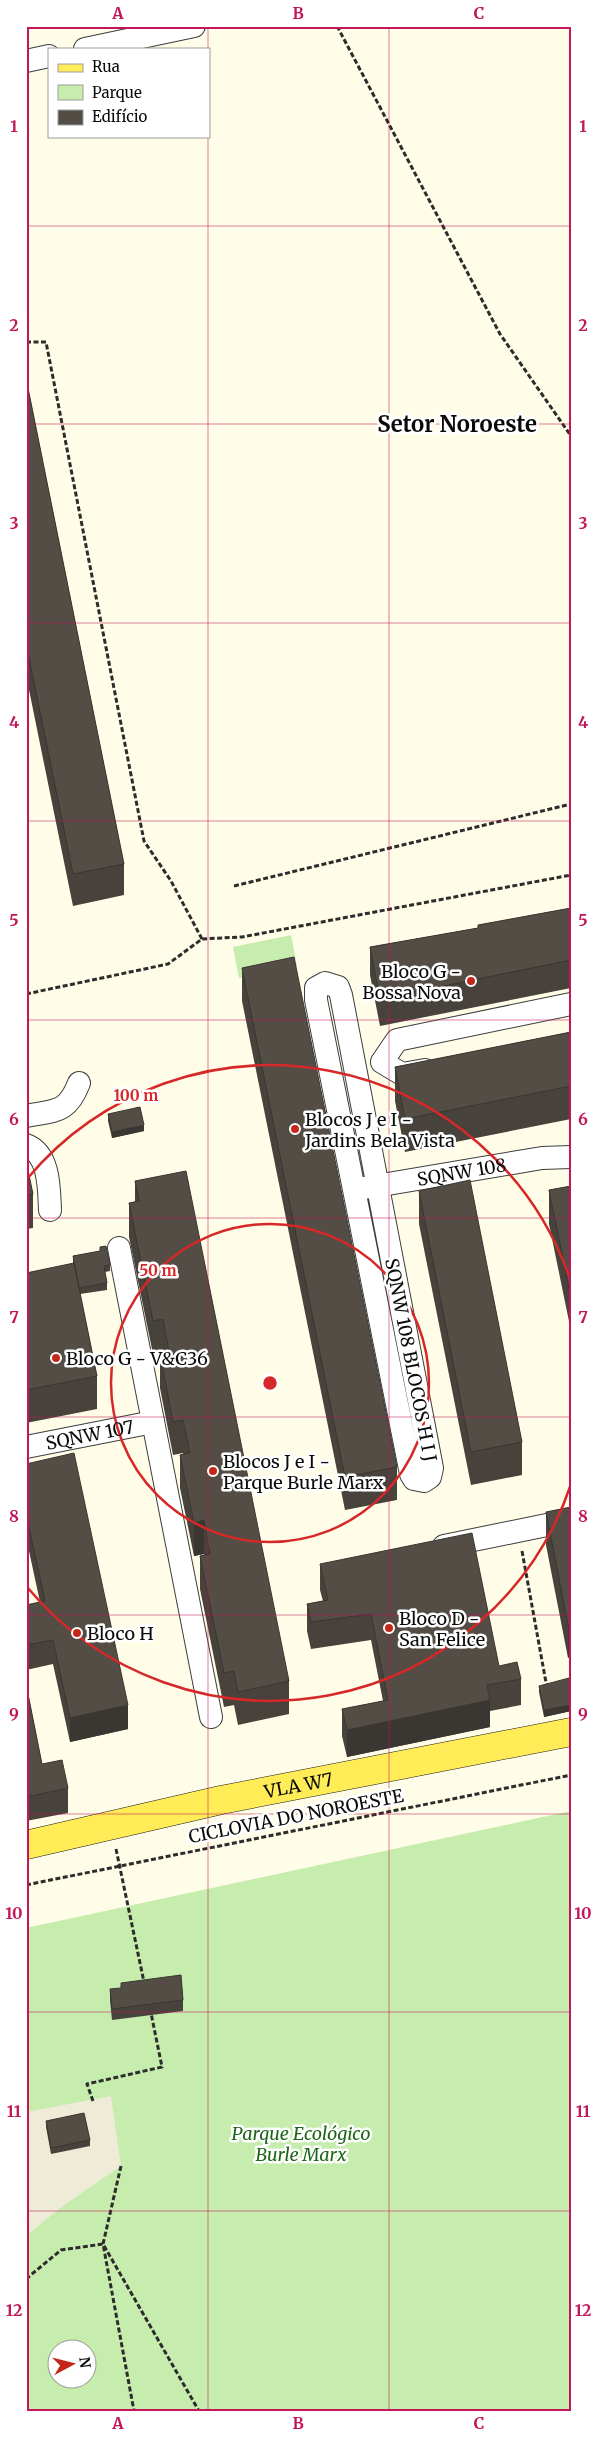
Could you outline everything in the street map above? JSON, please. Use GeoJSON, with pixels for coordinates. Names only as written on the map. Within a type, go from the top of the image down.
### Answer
{"type":"FeatureCollection","features":[{"type":"Feature","properties":{"kind":"main road","name":"VLA W7"},"geometry":{"type":"LineString","coordinates":[[26,1845],[221,1800],[571,1732]]}},
{"type":"Feature","properties":{"kind":"street"},"geometry":{"type":"LineString","coordinates":[[90,48],[194,26]]}},
{"type":"Feature","properties":{"kind":"street"},"geometry":{"type":"LineString","coordinates":[[26,61],[48,56]]}},
{"type":"Feature","properties":{"kind":"street","name":"SQNW 108 BLOCOS H I J"},"geometry":{"type":"LineString","coordinates":[[325,983],[338,987],[341,995],[432,1468],[430,1477],[424,1481],[414,1479],[411,1474],[353,1191],[316,1000],[316,988],[325,983]]}},
{"type":"Feature","properties":{"kind":"street"},"geometry":{"type":"LineString","coordinates":[[449,1066],[402,1074],[382,1062],[397,1040],[571,1004]]}},
{"type":"Feature","properties":{"kind":"street"},"geometry":{"type":"LineString","coordinates":[[26,1116],[60,1109],[73,1099],[79,1083]]}},
{"type":"Feature","properties":{"kind":"street"},"geometry":{"type":"LineString","coordinates":[[26,1145],[31,1147],[42,1160],[48,1177],[50,1210]]}},
{"type":"Feature","properties":{"kind":"street","name":"SQNW 108"},"geometry":{"type":"LineString","coordinates":[[353,1191],[542,1158],[571,1157]]}},
{"type":"Feature","properties":{"kind":"street"},"geometry":{"type":"LineString","coordinates":[[119,1248],[211,1717]]}},
{"type":"Feature","properties":{"kind":"street","name":"SQNW 107"},"geometry":{"type":"LineString","coordinates":[[26,1447],[153,1422]]}},
{"type":"Feature","properties":{"kind":"street"},"geometry":{"type":"LineString","coordinates":[[424,1550],[571,1520]]}},
{"type":"Feature","properties":{"kind":"path"},"geometry":{"type":"LineString","coordinates":[[337,26],[500,334],[571,436]]}},
{"type":"Feature","properties":{"kind":"path"},"geometry":{"type":"LineString","coordinates":[[26,342],[46,342],[144,841],[171,880],[202,939]]}},
{"type":"Feature","properties":{"kind":"path"},"geometry":{"type":"LineString","coordinates":[[234,886],[571,804]]}},
{"type":"Feature","properties":{"kind":"path"},"geometry":{"type":"LineString","coordinates":[[26,994],[168,964],[202,939],[242,938],[571,874]]}},
{"type":"Feature","properties":{"kind":"path"},"geometry":{"type":"LineString","coordinates":[[518,1531],[548,1696]]}},
{"type":"Feature","properties":{"kind":"path","name":"CICLOVIA DO NOROESTE"},"geometry":{"type":"LineString","coordinates":[[26,1885],[571,1775]]}},
{"type":"Feature","properties":{"kind":"path"},"geometry":{"type":"LineString","coordinates":[[111,1826],[146,1990]]}},
{"type":"Feature","properties":{"kind":"path"},"geometry":{"type":"LineString","coordinates":[[93,2101],[87,2084],[162,2067],[150,2010]]}},
{"type":"Feature","properties":{"kind":"path"},"geometry":{"type":"LineString","coordinates":[[121,2166],[103,2244],[134,2411]]}},
{"type":"Feature","properties":{"kind":"path"},"geometry":{"type":"LineString","coordinates":[[26,2279],[61,2250],[103,2244]]}},
{"type":"Feature","properties":{"kind":"path"},"geometry":{"type":"LineString","coordinates":[[103,2244],[198,2411]]}},
{"type":"Feature","properties":{"kind":"green space"},"geometry":{"type":"Polygon","coordinates":[[[291,935],[297,966],[239,978],[233,947],[291,935]]]}},
{"type":"Feature","properties":{"kind":"green space","name":"Parque Ecológico Burle Marx"},"geometry":{"type":"Polygon","coordinates":[[[571,1811],[571,2411],[26,2411],[26,1928],[571,1811]]]}},
{"type":"Feature","properties":{"kind":"shaded area"},"geometry":{"type":"Polygon","coordinates":[[[111,2096],[121,2166],[60,2208],[26,2236],[26,2112],[111,2096]]]}},
{"type":"Feature","properties":{"kind":"building"},"geometry":{"type":"Polygon","coordinates":[[[26,378],[124,864],[73,874],[26,643],[26,378]]]}},
{"type":"Feature","properties":{"kind":"building"},"geometry":{"type":"Polygon","coordinates":[[[571,908],[571,960],[380,999],[370,947],[478,928],[478,925],[571,908]]]}},
{"type":"Feature","properties":{"kind":"building","name":"Blocos J e I - Jardins Bela Vista"},"geometry":{"type":"Polygon","coordinates":[[[294,957],[397,1467],[345,1477],[242,968],[294,957]]]}},
{"type":"Feature","properties":{"kind":"building"},"geometry":{"type":"Polygon","coordinates":[[[571,1032],[571,1086],[405,1119],[395,1067],[571,1032]]]}},
{"type":"Feature","properties":{"kind":"building"},"geometry":{"type":"Polygon","coordinates":[[[140,1107],[144,1125],[112,1132],[108,1114],[140,1107]]]}},
{"type":"Feature","properties":{"kind":"building"},"geometry":{"type":"Polygon","coordinates":[[[26,1161],[33,1194],[26,1196],[26,1161]]]}},
{"type":"Feature","properties":{"kind":"building","name":"Blocos J e I - Parque Burle Marx"},"geometry":{"type":"Polygon","coordinates":[[[186,1171],[289,1681],[238,1692],[234,1671],[224,1673],[200,1556],[210,1554],[204,1520],[194,1523],[180,1455],[190,1453],[183,1420],[173,1422],[160,1354],[169,1352],[163,1319],[153,1321],[129,1203],[139,1201],[135,1181],[186,1171]]]}},
{"type":"Feature","properties":{"kind":"building"},"geometry":{"type":"Polygon","coordinates":[[[470,1180],[522,1442],[471,1452],[419,1191],[470,1180]]]}},
{"type":"Feature","properties":{"kind":"building"},"geometry":{"type":"Polygon","coordinates":[[[571,1186],[571,1298],[549,1190],[571,1186]]]}},
{"type":"Feature","properties":{"kind":"building"},"geometry":{"type":"Polygon","coordinates":[[[106,1246],[110,1265],[104,1266],[107,1283],[79,1288],[73,1256],[100,1251],[100,1247],[106,1246]]]}},
{"type":"Feature","properties":{"kind":"building","name":"Bloco G - V&C36"},"geometry":{"type":"Polygon","coordinates":[[[74,1263],[97,1376],[26,1390],[26,1273],[74,1263]]]}},
{"type":"Feature","properties":{"kind":"building","name":"Bloco H"},"geometry":{"type":"Polygon","coordinates":[[[74,1453],[128,1705],[70,1718],[53,1640],[26,1645],[26,1605],[45,1601],[26,1513],[26,1464],[74,1453]]]}},
{"type":"Feature","properties":{"kind":"building"},"geometry":{"type":"Polygon","coordinates":[[[571,1507],[571,1624],[568,1625],[546,1512],[571,1507]]]}},
{"type":"Feature","properties":{"kind":"building"},"geometry":{"type":"Polygon","coordinates":[[[472,1533],[499,1666],[517,1662],[521,1679],[487,1685],[490,1700],[347,1730],[342,1709],[388,1700],[371,1614],[311,1622],[307,1604],[328,1600],[320,1564],[472,1533]]]}},
{"type":"Feature","properties":{"kind":"building"},"geometry":{"type":"Polygon","coordinates":[[[569,1678],[571,1705],[544,1710],[539,1686],[569,1678]]]}},
{"type":"Feature","properties":{"kind":"building"},"geometry":{"type":"Polygon","coordinates":[[[26,1684],[42,1764],[62,1760],[68,1788],[26,1797],[26,1684]]]}},
{"type":"Feature","properties":{"kind":"building"},"geometry":{"type":"Polygon","coordinates":[[[181,1975],[183,2000],[112,2009],[110,1989],[121,1988],[121,1983],[181,1975]]]}},
{"type":"Feature","properties":{"kind":"building"},"geometry":{"type":"Polygon","coordinates":[[[84,2113],[90,2140],[51,2148],[46,2121],[84,2113]]]}},
{"type":"Feature","properties":{"kind":"place","name":"Bloco G - Bossa Nova"},"geometry":{"type":"Point","coordinates":[471,981]}},
{"type":"Feature","properties":{"kind":"place","name":"Blocos J e I - Jardins Bela Vista"},"geometry":{"type":"Point","coordinates":[295,1129]}},
{"type":"Feature","properties":{"kind":"place","name":"Bloco G - V&C36"},"geometry":{"type":"Point","coordinates":[56,1358]}},
{"type":"Feature","properties":{"kind":"place","name":"Blocos J e I - Parque Burle Marx"},"geometry":{"type":"Point","coordinates":[213,1471]}},
{"type":"Feature","properties":{"kind":"place","name":"Bloco D - San Felice"},"geometry":{"type":"Point","coordinates":[389,1628]}},
{"type":"Feature","properties":{"kind":"place","name":"Bloco H"},"geometry":{"type":"Point","coordinates":[77,1633]}},
{"type":"Feature","properties":{"kind":"district","name":"Setor Noroeste"},"geometry":{"type":"Point","coordinates":[457,424]}}]}
